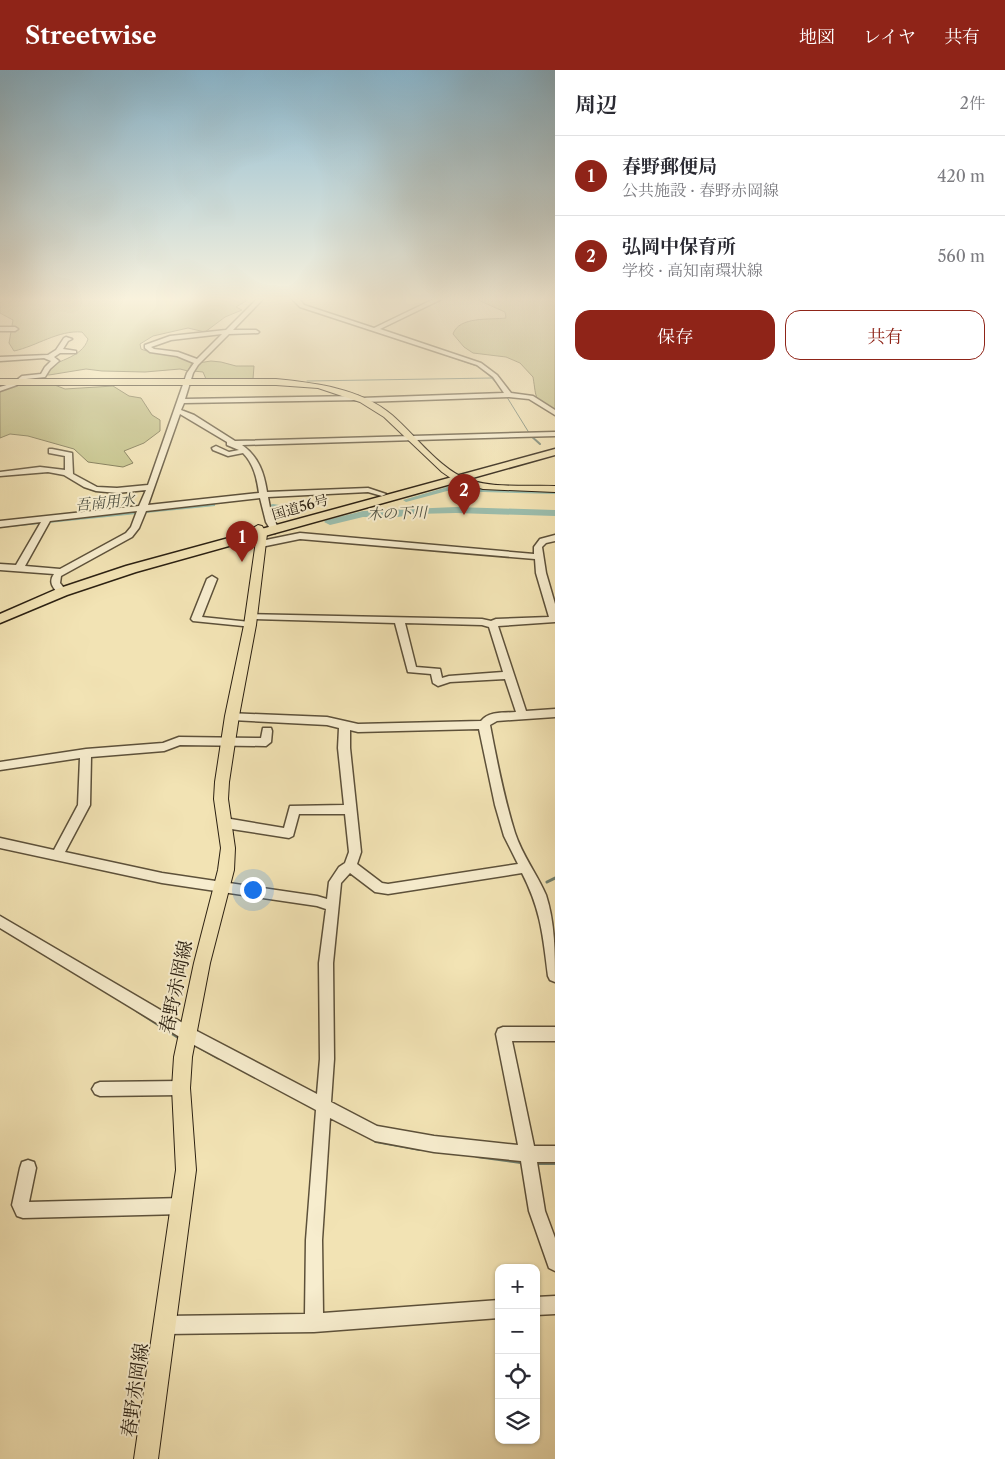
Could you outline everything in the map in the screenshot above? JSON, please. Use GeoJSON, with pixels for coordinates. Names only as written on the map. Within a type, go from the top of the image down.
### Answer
{"type":"FeatureCollection","features":[{"type":"Feature","properties":{"kind":"highway","name":"国道56号"},"geometry":{"type":"LineString","coordinates":[[0,612],[60,590],[555,447]]}},
{"type":"Feature","properties":{"kind":"highway","name":"国道56号"},"geometry":{"type":"LineString","coordinates":[[265,532],[382,494],[555,452]]}},
{"type":"Feature","properties":{"kind":"highway","name":"国道56号"},"geometry":{"type":"LineString","coordinates":[[0,619],[60,590]]}},
{"type":"Feature","properties":{"kind":"main road"},"geometry":{"type":"LineString","coordinates":[[0,382],[300,384],[336,390],[361,399],[387,415],[455,477],[483,486],[555,489]]}},
{"type":"Feature","properties":{"kind":"main road","name":"春野赤岡線"},"geometry":{"type":"LineString","coordinates":[[146,1459],[186,1170],[181,1088],[183,1057],[202,963],[226,870],[228,848],[224,823],[222,782],[227,743],[251,621],[265,532]]}},
{"type":"Feature","properties":{"kind":"street"},"geometry":{"type":"LineString","coordinates":[[0,389],[24,377],[43,376],[47,368],[52,364]]}},
{"type":"Feature","properties":{"kind":"street"},"geometry":{"type":"LineString","coordinates":[[60,590],[55,578],[62,572],[128,535],[135,528],[186,382],[197,364]]}},
{"type":"Feature","properties":{"kind":"street"},"geometry":{"type":"LineString","coordinates":[[478,364],[495,376],[506,395]]}},
{"type":"Feature","properties":{"kind":"street"},"geometry":{"type":"LineString","coordinates":[[180,401],[216,398],[361,399],[506,395],[531,397],[555,413]]}},
{"type":"Feature","properties":{"kind":"street"},"geometry":{"type":"LineString","coordinates":[[177,411],[182,412],[252,458],[265,495],[269,520],[265,532],[502,552],[538,557]]}},
{"type":"Feature","properties":{"kind":"street"},"geometry":{"type":"LineString","coordinates":[[230,443],[555,434]]}},
{"type":"Feature","properties":{"kind":"street"},"geometry":{"type":"LineString","coordinates":[[216,448],[228,454],[244,451]]}},
{"type":"Feature","properties":{"kind":"street"},"geometry":{"type":"LineString","coordinates":[[52,451],[69,455],[70,476]]}},
{"type":"Feature","properties":{"kind":"street"},"geometry":{"type":"LineString","coordinates":[[0,474],[47,470],[60,471],[85,485],[104,490],[150,487]]}},
{"type":"Feature","properties":{"kind":"street"},"geometry":{"type":"LineString","coordinates":[[140,513],[265,495],[368,490],[382,494]]}},
{"type":"Feature","properties":{"kind":"street"},"geometry":{"type":"LineString","coordinates":[[0,528],[175,510]]}},
{"type":"Feature","properties":{"kind":"street"},"geometry":{"type":"LineString","coordinates":[[0,524],[46,522]]}},
{"type":"Feature","properties":{"kind":"street"},"geometry":{"type":"LineString","coordinates":[[19,568],[46,522]]}},
{"type":"Feature","properties":{"kind":"street"},"geometry":{"type":"LineString","coordinates":[[212,579],[196,619],[251,621],[399,620],[482,622],[494,625],[496,622],[552,620],[554,616],[541,573],[538,547],[543,542],[555,538]]}},
{"type":"Feature","properties":{"kind":"street"},"geometry":{"type":"LineString","coordinates":[[0,567],[62,572]]}},
{"type":"Feature","properties":{"kind":"street"},"geometry":{"type":"LineString","coordinates":[[399,620],[412,670],[436,671],[438,683],[464,677],[508,674]]}},
{"type":"Feature","properties":{"kind":"street"},"geometry":{"type":"LineString","coordinates":[[494,625],[522,714]]}},
{"type":"Feature","properties":{"kind":"street"},"geometry":{"type":"LineString","coordinates":[[232,716],[307,719],[358,728],[484,725],[488,720],[495,717],[555,713]]}},
{"type":"Feature","properties":{"kind":"street"},"geometry":{"type":"LineString","coordinates":[[314,1324],[314,1240],[327,1059],[326,963],[335,882],[343,871],[350,866],[354,852],[344,748],[345,725]]}},
{"type":"Feature","properties":{"kind":"street"},"geometry":{"type":"LineString","coordinates":[[484,725],[501,805],[510,836],[551,921],[555,976]]}},
{"type":"Feature","properties":{"kind":"street"},"geometry":{"type":"LineString","coordinates":[[0,766],[86,753],[164,747],[180,741],[266,742],[267,731]]}},
{"type":"Feature","properties":{"kind":"street"},"geometry":{"type":"LineString","coordinates":[[57,855],[84,805],[86,753]]}},
{"type":"Feature","properties":{"kind":"street"},"geometry":{"type":"LineString","coordinates":[[224,823],[289,833],[294,808],[350,810]]}},
{"type":"Feature","properties":{"kind":"street"},"geometry":{"type":"LineString","coordinates":[[0,843],[162,878],[317,901],[332,906]]}},
{"type":"Feature","properties":{"kind":"street"},"geometry":{"type":"LineString","coordinates":[[350,866],[379,888],[388,889],[525,868]]}},
{"type":"Feature","properties":{"kind":"street"},"geometry":{"type":"LineString","coordinates":[[0,921],[188,1034],[375,1132],[434,1144],[528,1154],[555,1154]]}},
{"type":"Feature","properties":{"kind":"street"},"geometry":{"type":"LineString","coordinates":[[555,1034],[503,1034],[528,1154],[537,1211],[555,1262]]}},
{"type":"Feature","properties":{"kind":"street"},"geometry":{"type":"LineString","coordinates":[[100,1089],[181,1088]]}},
{"type":"Feature","properties":{"kind":"street"},"geometry":{"type":"LineString","coordinates":[[28,1168],[20,1205],[23,1210],[182,1206]]}},
{"type":"Feature","properties":{"kind":"street"},"geometry":{"type":"LineString","coordinates":[[540,1306],[555,1305]]}},
{"type":"Feature","properties":{"kind":"street"},"geometry":{"type":"LineString","coordinates":[[165,1325],[314,1324],[495,1309]]}},
{"type":"Feature","properties":{"kind":"shaded area"},"geometry":{"type":"Polygon","coordinates":[[[56,364],[192,364],[188,371],[180,369],[145,372],[86,369],[49,375],[40,373],[56,364]]]}},
{"type":"Feature","properties":{"kind":"shaded area"},"geometry":{"type":"Polygon","coordinates":[[[197,364],[254,366],[253,379],[206,379],[203,372],[193,371],[197,364]]]}},
{"type":"Feature","properties":{"kind":"shaded area"},"geometry":{"type":"Polygon","coordinates":[[[521,364],[555,364],[555,411],[537,398],[533,377],[521,364]]]}},
{"type":"Feature","properties":{"kind":"shaded area"},"geometry":{"type":"Polygon","coordinates":[[[47,382],[65,389],[113,386],[129,396],[141,398],[152,415],[160,420],[160,431],[144,443],[124,451],[133,463],[123,467],[88,462],[74,449],[28,436],[10,434],[0,438],[0,385],[6,383],[47,382]]]}},
{"type":"Feature","properties":{"kind":"waterway"},"geometry":{"type":"LineString","coordinates":[[471,364],[480,367]]}},
{"type":"Feature","properties":{"kind":"waterway"},"geometry":{"type":"LineString","coordinates":[[486,372],[492,378]]}},
{"type":"Feature","properties":{"kind":"waterway"},"geometry":{"type":"LineString","coordinates":[[307,381],[492,378]]}},
{"type":"Feature","properties":{"kind":"waterway"},"geometry":{"type":"LineString","coordinates":[[492,378],[499,386]]}},
{"type":"Feature","properties":{"kind":"waterway"},"geometry":{"type":"LineString","coordinates":[[505,394],[531,436]]}},
{"type":"Feature","properties":{"kind":"waterway"},"geometry":{"type":"LineString","coordinates":[[531,436],[540,444]]}},
{"type":"Feature","properties":{"kind":"waterway","name":"吾南用水"},"geometry":{"type":"LineString","coordinates":[[406,500],[447,489],[555,492]]}},
{"type":"Feature","properties":{"kind":"waterway","name":"吾南用水"},"geometry":{"type":"LineString","coordinates":[[0,526],[213,505]]}},
{"type":"Feature","properties":{"kind":"waterway","name":"木の下川"},"geometry":{"type":"LineString","coordinates":[[273,507],[299,511]]}},
{"type":"Feature","properties":{"kind":"waterway","name":"木の下川"},"geometry":{"type":"LineString","coordinates":[[330,522],[363,514],[398,514],[415,511],[456,510],[555,513]]}},
{"type":"Feature","properties":{"kind":"waterway"},"geometry":{"type":"LineString","coordinates":[[547,882],[555,878]]}},
{"type":"Feature","properties":{"kind":"waterway"},"geometry":{"type":"LineString","coordinates":[[137,1011],[179,1038]]}},
{"type":"Feature","properties":{"kind":"waterway"},"geometry":{"type":"LineString","coordinates":[[195,1045],[218,1058]]}},
{"type":"Feature","properties":{"kind":"waterway"},"geometry":{"type":"LineString","coordinates":[[376,1141],[420,1149]]}},
{"type":"Feature","properties":{"kind":"waterway"},"geometry":{"type":"LineString","coordinates":[[477,1156],[521,1162]]}},
{"type":"Feature","properties":{"kind":"waterway"},"geometry":{"type":"LineString","coordinates":[[536,1163],[555,1163]]}},
{"type":"Feature","properties":{"kind":"place","name":"弘岡中保育所"},"geometry":{"type":"Point","coordinates":[464,515]}},
{"type":"Feature","properties":{"kind":"place","name":"春野郵便局"},"geometry":{"type":"Point","coordinates":[242,562]}}]}
